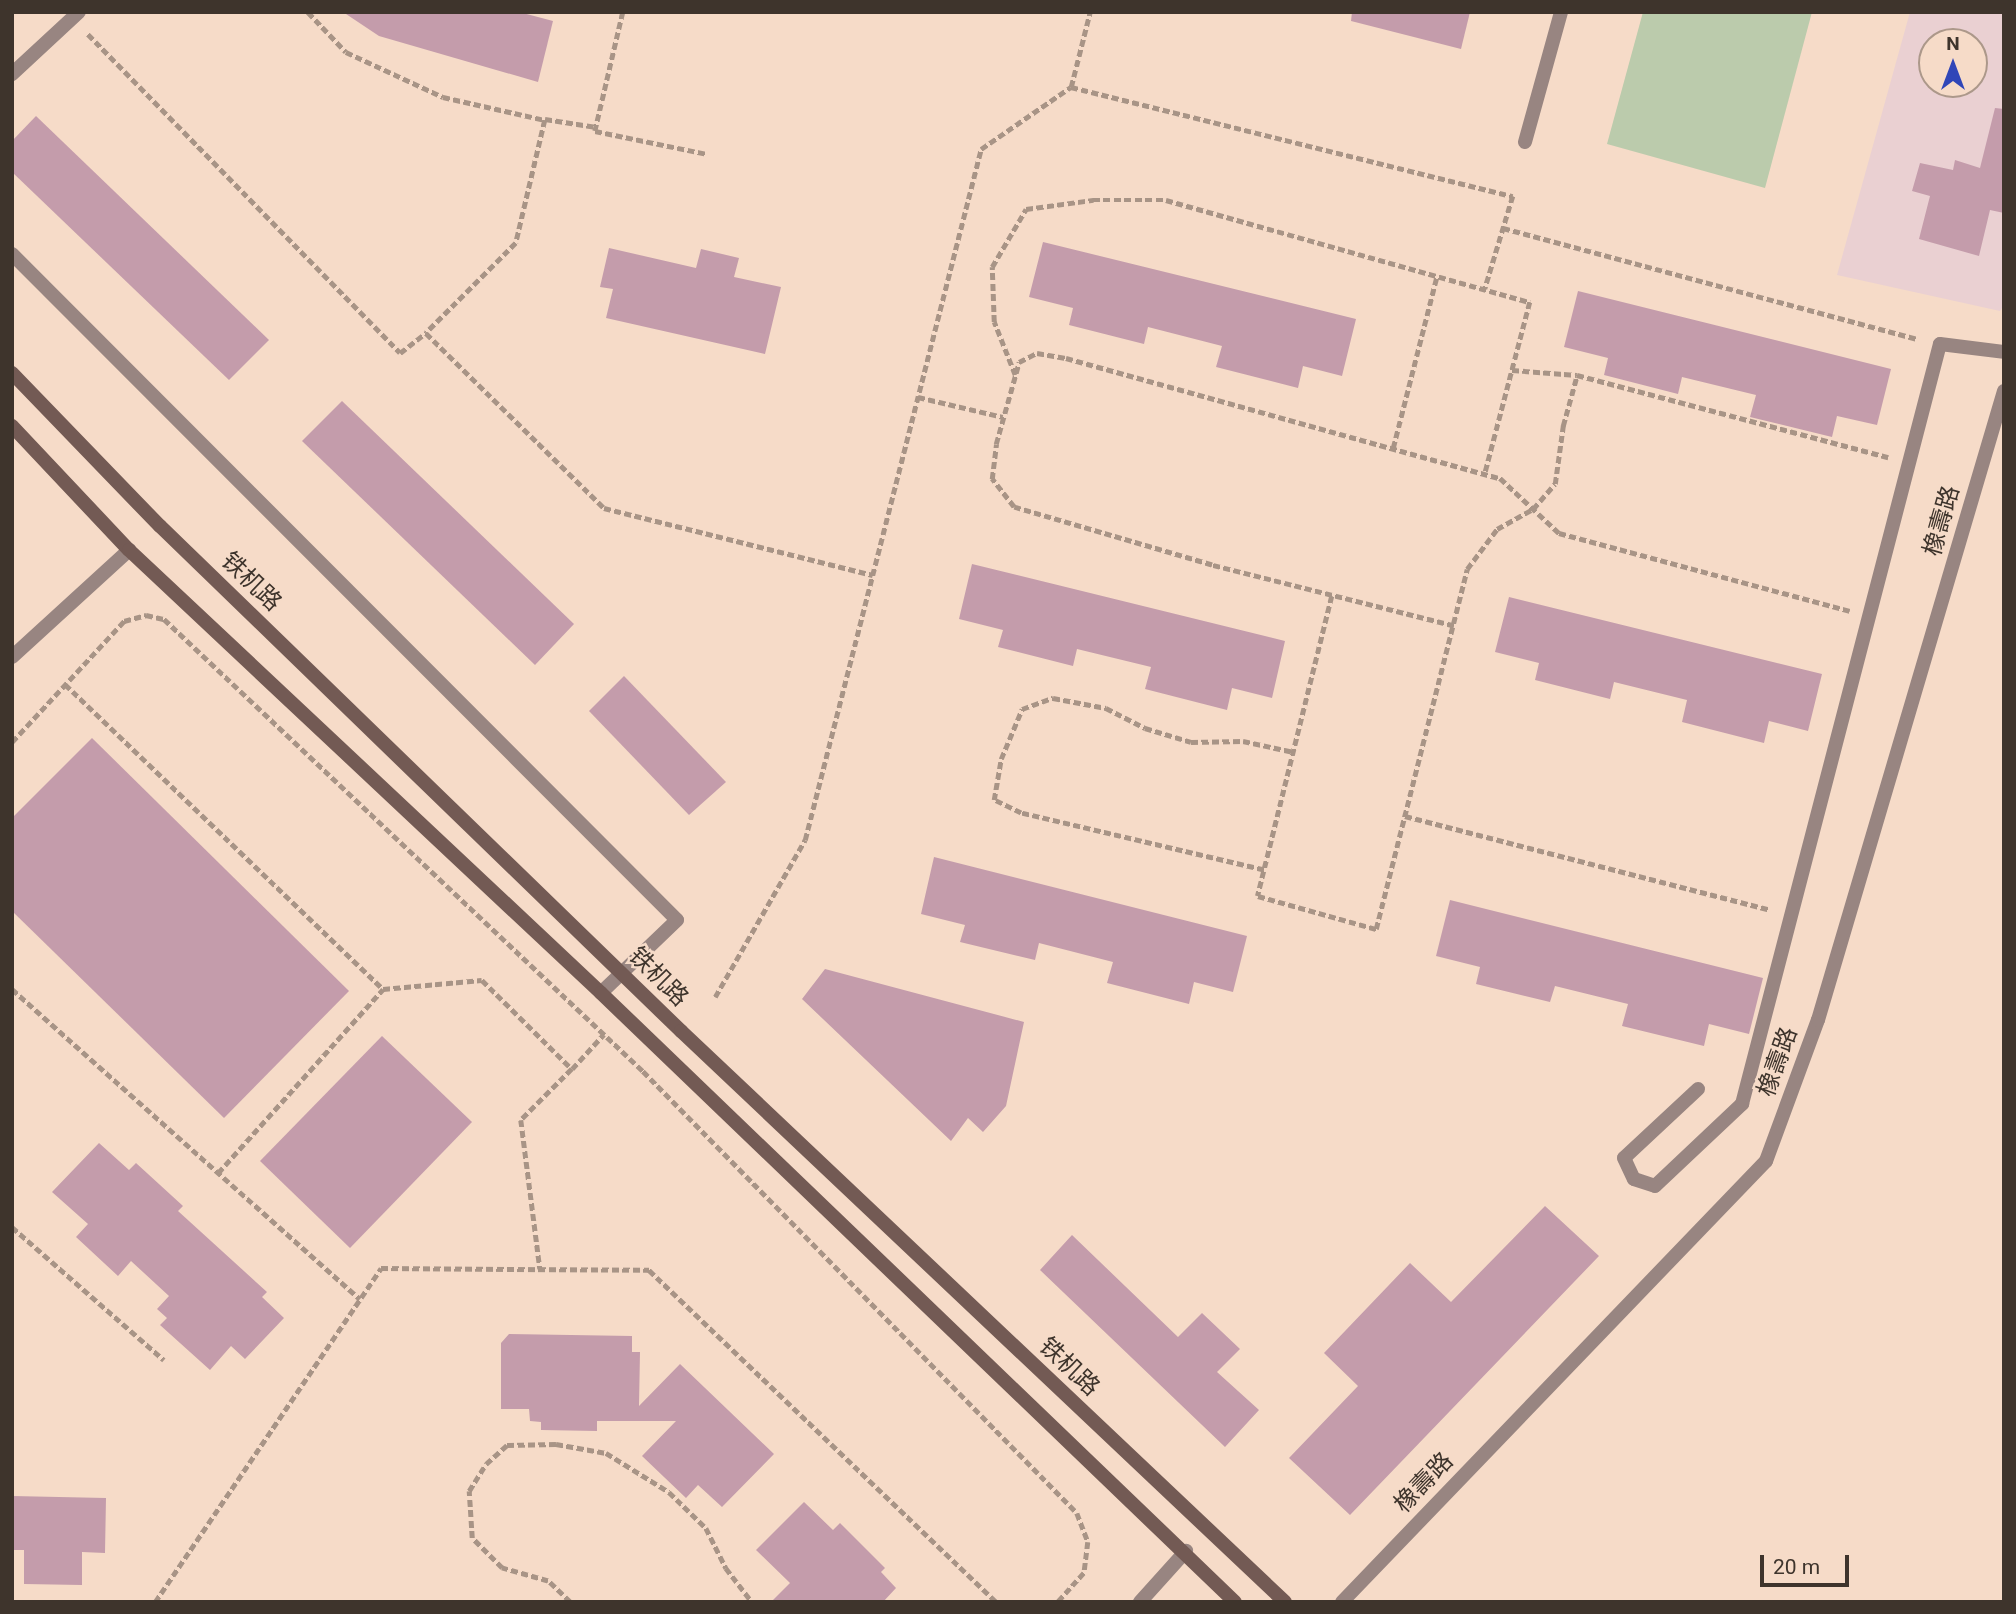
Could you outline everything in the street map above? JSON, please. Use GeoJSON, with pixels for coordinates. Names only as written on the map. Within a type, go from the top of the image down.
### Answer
{"type":"FeatureCollection","features":[{"type":"Feature","properties":{"kind":"main road","name":"铁机路"},"geometry":{"type":"LineString","coordinates":[[12,373],[160,526],[622,973],[1285,1602]]}},
{"type":"Feature","properties":{"kind":"main road"},"geometry":{"type":"LineString","coordinates":[[12,426],[129,550],[601,993],[659,1053],[1186,1551],[1235,1602]]}},
{"type":"Feature","properties":{"kind":"street"},"geometry":{"type":"LineString","coordinates":[[1525,142],[1561,12]]}},
{"type":"Feature","properties":{"kind":"street"},"geometry":{"type":"LineString","coordinates":[[12,74],[76,15]]}},
{"type":"Feature","properties":{"kind":"street"},"geometry":{"type":"LineString","coordinates":[[12,254],[677,920],[601,993]]}},
{"type":"Feature","properties":{"kind":"street"},"geometry":{"type":"LineString","coordinates":[[1698,1089],[1624,1158],[1634,1179],[1656,1186],[1742,1104],[1789,915],[1911,463],[1940,344],[2004,352]]}},
{"type":"Feature","properties":{"kind":"street","name":"橡壽路"},"geometry":{"type":"LineString","coordinates":[[1342,1602],[1766,1161],[1818,1020],[2004,391]]}},
{"type":"Feature","properties":{"kind":"street"},"geometry":{"type":"LineString","coordinates":[[12,657],[129,550]]}},
{"type":"Feature","properties":{"kind":"street"},"geometry":{"type":"LineString","coordinates":[[1140,1602],[1186,1551]]}},
{"type":"Feature","properties":{"kind":"path"},"geometry":{"type":"LineString","coordinates":[[76,15],[400,353],[426,333],[516,243],[545,120],[443,97],[346,52],[308,12]]}},
{"type":"Feature","properties":{"kind":"path"},"geometry":{"type":"LineString","coordinates":[[623,12],[595,131],[707,154]]}},
{"type":"Feature","properties":{"kind":"path"},"geometry":{"type":"LineString","coordinates":[[715,997],[805,840],[981,149],[1071,88],[1090,12]]}},
{"type":"Feature","properties":{"kind":"path"},"geometry":{"type":"LineString","coordinates":[[1071,88],[1513,196],[1485,289]]}},
{"type":"Feature","properties":{"kind":"path"},"geometry":{"type":"LineString","coordinates":[[536,118],[596,127]]}},
{"type":"Feature","properties":{"kind":"path"},"geometry":{"type":"LineString","coordinates":[[1015,376],[994,322],[992,267],[1026,209],[1093,200],[1166,200],[1530,302],[1485,474]]}},
{"type":"Feature","properties":{"kind":"path"},"geometry":{"type":"LineString","coordinates":[[1503,228],[1940,344]]}},
{"type":"Feature","properties":{"kind":"path"},"geometry":{"type":"LineString","coordinates":[[1393,449],[1437,276]]}},
{"type":"Feature","properties":{"kind":"path"},"geometry":{"type":"LineString","coordinates":[[426,333],[604,508],[873,575]]}},
{"type":"Feature","properties":{"kind":"path"},"geometry":{"type":"LineString","coordinates":[[1454,626],[1332,596],[1014,507],[992,479],[1003,417],[1019,362],[1037,353],[1066,358],[1500,478],[1559,533],[1870,617]]}},
{"type":"Feature","properties":{"kind":"path"},"geometry":{"type":"LineString","coordinates":[[1512,370],[1577,375],[1911,463]]}},
{"type":"Feature","properties":{"kind":"path"},"geometry":{"type":"LineString","coordinates":[[1332,596],[1258,896],[1376,929],[1454,626],[1466,569],[1497,529],[1533,509],[1555,484],[1563,426],[1577,375]]}},
{"type":"Feature","properties":{"kind":"path"},"geometry":{"type":"LineString","coordinates":[[918,397],[1003,417]]}},
{"type":"Feature","properties":{"kind":"path"},"geometry":{"type":"LineString","coordinates":[[12,742],[124,621],[146,615],[164,619],[604,1034],[1077,1513],[1088,1542],[1084,1573],[1058,1602]]}},
{"type":"Feature","properties":{"kind":"path"},"geometry":{"type":"LineString","coordinates":[[65,684],[383,989]]}},
{"type":"Feature","properties":{"kind":"path"},"geometry":{"type":"LineString","coordinates":[[1264,870],[1021,813],[994,800],[1001,759],[1022,709],[1053,698],[1106,708],[1145,728],[1191,742],[1243,741],[1294,752]]}},
{"type":"Feature","properties":{"kind":"path"},"geometry":{"type":"LineString","coordinates":[[1405,816],[1789,915]]}},
{"type":"Feature","properties":{"kind":"path"},"geometry":{"type":"LineString","coordinates":[[218,1173],[383,989],[482,980],[572,1069]]}},
{"type":"Feature","properties":{"kind":"path"},"geometry":{"type":"LineString","coordinates":[[12,989],[360,1299]]}},
{"type":"Feature","properties":{"kind":"path"},"geometry":{"type":"LineString","coordinates":[[540,1269],[521,1120],[604,1034]]}},
{"type":"Feature","properties":{"kind":"path"},"geometry":{"type":"LineString","coordinates":[[12,1227],[164,1360]]}},
{"type":"Feature","properties":{"kind":"path"},"geometry":{"type":"LineString","coordinates":[[155,1602],[382,1268],[649,1270],[997,1602]]}},
{"type":"Feature","properties":{"kind":"path"},"geometry":{"type":"LineString","coordinates":[[570,1602],[548,1581],[502,1568],[472,1538],[469,1490],[486,1464],[508,1445],[556,1444],[606,1453],[669,1492],[706,1528],[726,1568],[751,1602]]}},
{"type":"Feature","properties":{"kind":"shaded area"},"geometry":{"type":"Polygon","coordinates":[[[1910,12],[2004,12],[2004,305],[2000,311],[1837,275],[1910,12]]]}},
{"type":"Feature","properties":{"kind":"green space"},"geometry":{"type":"Polygon","coordinates":[[[1643,12],[1812,12],[1765,188],[1607,144],[1643,12]]]}},
{"type":"Feature","properties":{"kind":"building"},"geometry":{"type":"Polygon","coordinates":[[[343,12],[519,12],[553,21],[538,82],[379,36],[343,12]]]}},
{"type":"Feature","properties":{"kind":"building"},"geometry":{"type":"Polygon","coordinates":[[[1352,12],[1470,12],[1461,49],[1351,21],[1352,12]]]}},
{"type":"Feature","properties":{"kind":"building"},"geometry":{"type":"Polygon","coordinates":[[[1995,108],[2004,109],[2004,213],[1990,210],[1979,256],[1919,239],[1930,196],[1912,191],[1920,163],[1953,170],[1955,160],[1980,168],[1995,108]]]}},
{"type":"Feature","properties":{"kind":"building"},"geometry":{"type":"Polygon","coordinates":[[[36,116],[269,340],[229,380],[12,172],[12,141],[36,116]]]}},
{"type":"Feature","properties":{"kind":"building"},"geometry":{"type":"Polygon","coordinates":[[[1043,242],[1356,319],[1342,376],[1303,366],[1298,388],[1216,367],[1222,346],[1148,327],[1144,344],[1069,325],[1073,308],[1029,297],[1043,242]]]}},
{"type":"Feature","properties":{"kind":"building"},"geometry":{"type":"Polygon","coordinates":[[[609,248],[696,268],[701,249],[739,258],[734,277],[781,287],[765,354],[606,318],[613,289],[600,287],[609,248]]]}},
{"type":"Feature","properties":{"kind":"building"},"geometry":{"type":"Polygon","coordinates":[[[1578,291],[1891,369],[1877,425],[1837,416],[1832,437],[1750,417],[1756,395],[1682,377],[1678,394],[1604,375],[1608,358],[1564,347],[1578,291]]]}},
{"type":"Feature","properties":{"kind":"building"},"geometry":{"type":"Polygon","coordinates":[[[342,401],[574,624],[535,665],[302,441],[342,401]]]}},
{"type":"Feature","properties":{"kind":"building"},"geometry":{"type":"Polygon","coordinates":[[[972,564],[1285,641],[1272,698],[1232,688],[1227,710],[1145,689],[1151,667],[1077,649],[1073,666],[998,647],[1003,630],[959,619],[972,564]]]}},
{"type":"Feature","properties":{"kind":"building"},"geometry":{"type":"Polygon","coordinates":[[[1509,597],[1822,674],[1808,731],[1769,721],[1764,743],[1682,722],[1687,700],[1614,682],[1610,699],[1535,680],[1539,663],[1495,652],[1509,597]]]}},
{"type":"Feature","properties":{"kind":"building"},"geometry":{"type":"Polygon","coordinates":[[[624,676],[726,782],[689,815],[589,711],[624,676]]]}},
{"type":"Feature","properties":{"kind":"building"},"geometry":{"type":"Polygon","coordinates":[[[92,738],[349,991],[224,1118],[12,911],[12,818],[92,738]]]}},
{"type":"Feature","properties":{"kind":"building"},"geometry":{"type":"Polygon","coordinates":[[[934,857],[1247,936],[1233,992],[1194,982],[1189,1004],[1107,983],[1113,962],[1039,943],[1035,960],[960,942],[965,925],[921,914],[934,857]]]}},
{"type":"Feature","properties":{"kind":"building"},"geometry":{"type":"Polygon","coordinates":[[[1450,900],[1763,978],[1749,1034],[1709,1024],[1704,1046],[1622,1026],[1628,1004],[1555,986],[1550,1002],[1476,984],[1480,967],[1436,956],[1450,900]]]}},
{"type":"Feature","properties":{"kind":"building"},"geometry":{"type":"Polygon","coordinates":[[[825,969],[1024,1022],[1006,1106],[983,1132],[968,1118],[951,1141],[802,999],[825,969]]]}},
{"type":"Feature","properties":{"kind":"building"},"geometry":{"type":"Polygon","coordinates":[[[382,1036],[472,1122],[350,1248],[260,1161],[382,1036]]]}},
{"type":"Feature","properties":{"kind":"building"},"geometry":{"type":"Polygon","coordinates":[[[99,1143],[129,1170],[136,1163],[183,1206],[178,1211],[267,1292],[262,1297],[284,1318],[245,1359],[231,1346],[210,1370],[160,1325],[167,1318],[157,1309],[169,1296],[131,1261],[118,1276],[76,1237],[88,1224],[52,1192],[99,1143]]]}},
{"type":"Feature","properties":{"kind":"building"},"geometry":{"type":"Polygon","coordinates":[[[1545,1206],[1599,1256],[1350,1515],[1289,1458],[1358,1386],[1324,1353],[1410,1263],[1451,1302],[1545,1206]]]}},
{"type":"Feature","properties":{"kind":"building"},"geometry":{"type":"Polygon","coordinates":[[[1072,1235],[1178,1337],[1202,1313],[1240,1349],[1217,1372],[1259,1410],[1225,1447],[1040,1270],[1072,1235]]]}},
{"type":"Feature","properties":{"kind":"building"},"geometry":{"type":"Polygon","coordinates":[[[509,1334],[632,1336],[632,1352],[640,1352],[639,1406],[680,1364],[774,1454],[722,1507],[698,1485],[686,1498],[642,1456],[676,1421],[597,1421],[597,1431],[541,1430],[541,1422],[530,1421],[529,1409],[501,1409],[501,1343],[509,1334]]]}},
{"type":"Feature","properties":{"kind":"building"},"geometry":{"type":"Polygon","coordinates":[[[12,1496],[106,1498],[105,1553],[82,1552],[82,1585],[24,1584],[24,1550],[12,1550],[12,1496]]]}},
{"type":"Feature","properties":{"kind":"building"},"geometry":{"type":"Polygon","coordinates":[[[804,1502],[833,1530],[840,1523],[885,1568],[881,1572],[896,1588],[883,1602],[771,1602],[790,1583],[756,1550],[804,1502]]]}}]}
